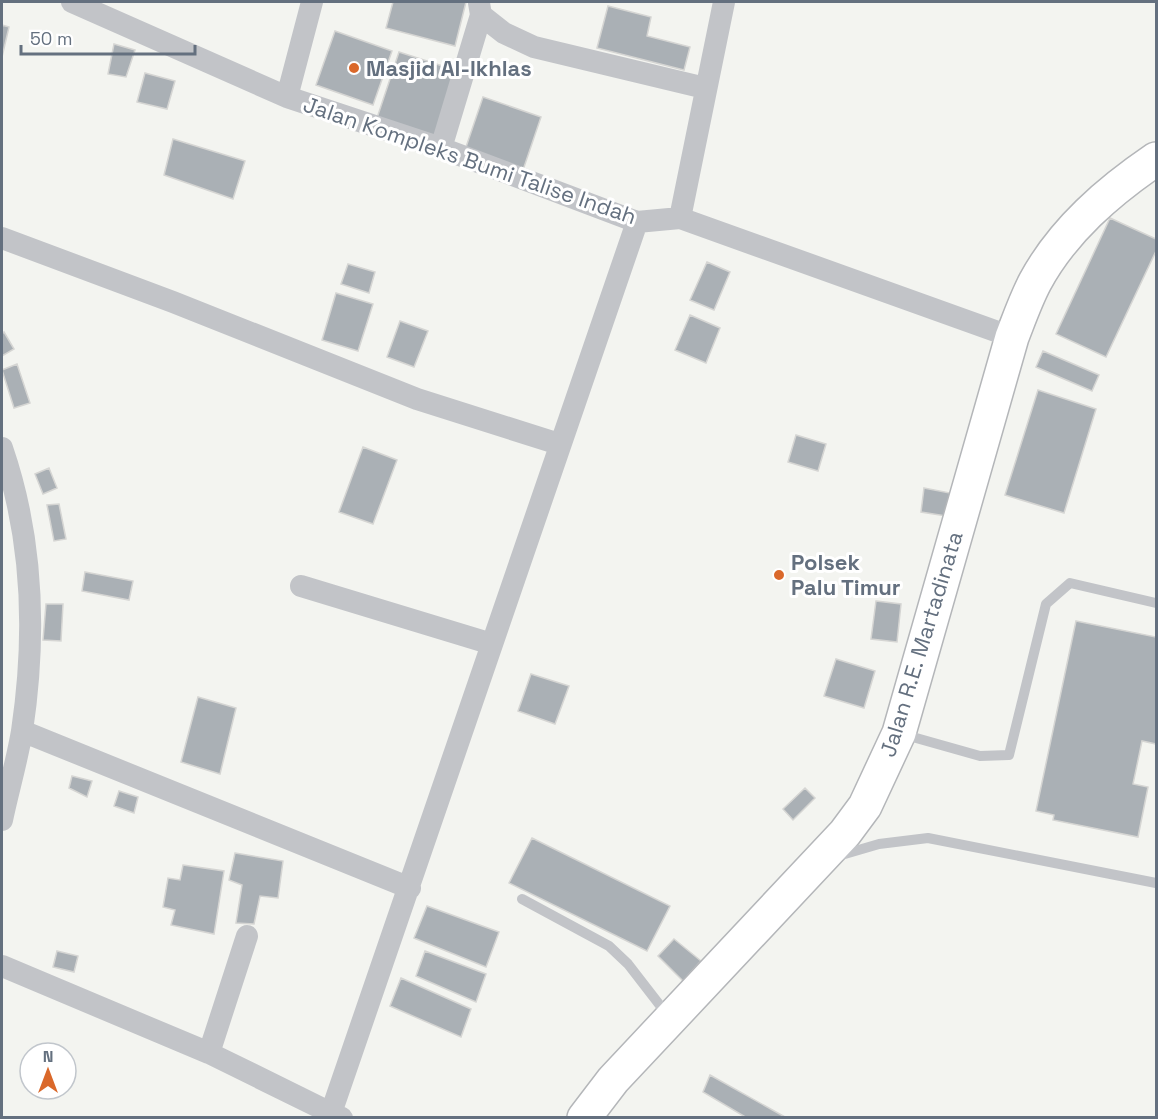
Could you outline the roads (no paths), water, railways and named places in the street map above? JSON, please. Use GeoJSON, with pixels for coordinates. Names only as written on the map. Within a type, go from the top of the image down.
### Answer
{"type":"FeatureCollection","features":[{"type":"Feature","properties":{"kind":"highway","name":"Jalan R.E. Martadinata"},"geometry":{"type":"LineString","coordinates":[[584,1118],[613,1080],[817,861],[846,833],[865,806],[899,733],[1012,337],[1035,281],[1068,233],[1118,185],[1156,159]]}},
{"type":"Feature","properties":{"kind":"street","name":"Jalan Kompleks Bumi Talise Indah"},"geometry":{"type":"LineString","coordinates":[[72,2],[287,97],[441,148],[637,222],[680,218],[1012,337]]}},
{"type":"Feature","properties":{"kind":"street"},"geometry":{"type":"LineString","coordinates":[[287,97],[312,2]]}},
{"type":"Feature","properties":{"kind":"street"},"geometry":{"type":"LineString","coordinates":[[680,218],[724,2]]}},
{"type":"Feature","properties":{"kind":"street"},"geometry":{"type":"LineString","coordinates":[[480,8],[504,33],[534,47],[705,88]]}},
{"type":"Feature","properties":{"kind":"street"},"geometry":{"type":"LineString","coordinates":[[441,148],[480,8]]}},
{"type":"Feature","properties":{"kind":"street"},"geometry":{"type":"LineString","coordinates":[[2,966],[209,1053],[337,1115],[410,888],[559,444],[637,222]]}},
{"type":"Feature","properties":{"kind":"street"},"geometry":{"type":"LineString","coordinates":[[2,238],[162,297],[417,399],[559,444]]}},
{"type":"Feature","properties":{"kind":"street"},"geometry":{"type":"LineString","coordinates":[[2,448],[17,500],[30,575],[29,650],[22,731],[2,820]]}},
{"type":"Feature","properties":{"kind":"street"},"geometry":{"type":"LineString","coordinates":[[301,586],[492,644]]}},
{"type":"Feature","properties":{"kind":"street"},"geometry":{"type":"LineString","coordinates":[[22,731],[410,888]]}},
{"type":"Feature","properties":{"kind":"street"},"geometry":{"type":"LineString","coordinates":[[209,1053],[247,936]]}},
{"type":"Feature","properties":{"kind":"lane"},"geometry":{"type":"LineString","coordinates":[[899,733],[980,756],[1009,755],[1046,604],[1070,583],[1156,603]]}},
{"type":"Feature","properties":{"kind":"lane"},"geometry":{"type":"LineString","coordinates":[[817,861],[879,844],[928,838],[1156,883]]}},
{"type":"Feature","properties":{"kind":"lane"},"geometry":{"type":"LineString","coordinates":[[522,899],[609,945],[670,1018]]}},
{"type":"Feature","properties":{"kind":"place","name":"Masjid Al-Ikhlas"},"geometry":{"type":"Point","coordinates":[354,68]}},
{"type":"Feature","properties":{"kind":"place","name":"Polsek Palu Timur"},"geometry":{"type":"Point","coordinates":[779,575]}}]}
